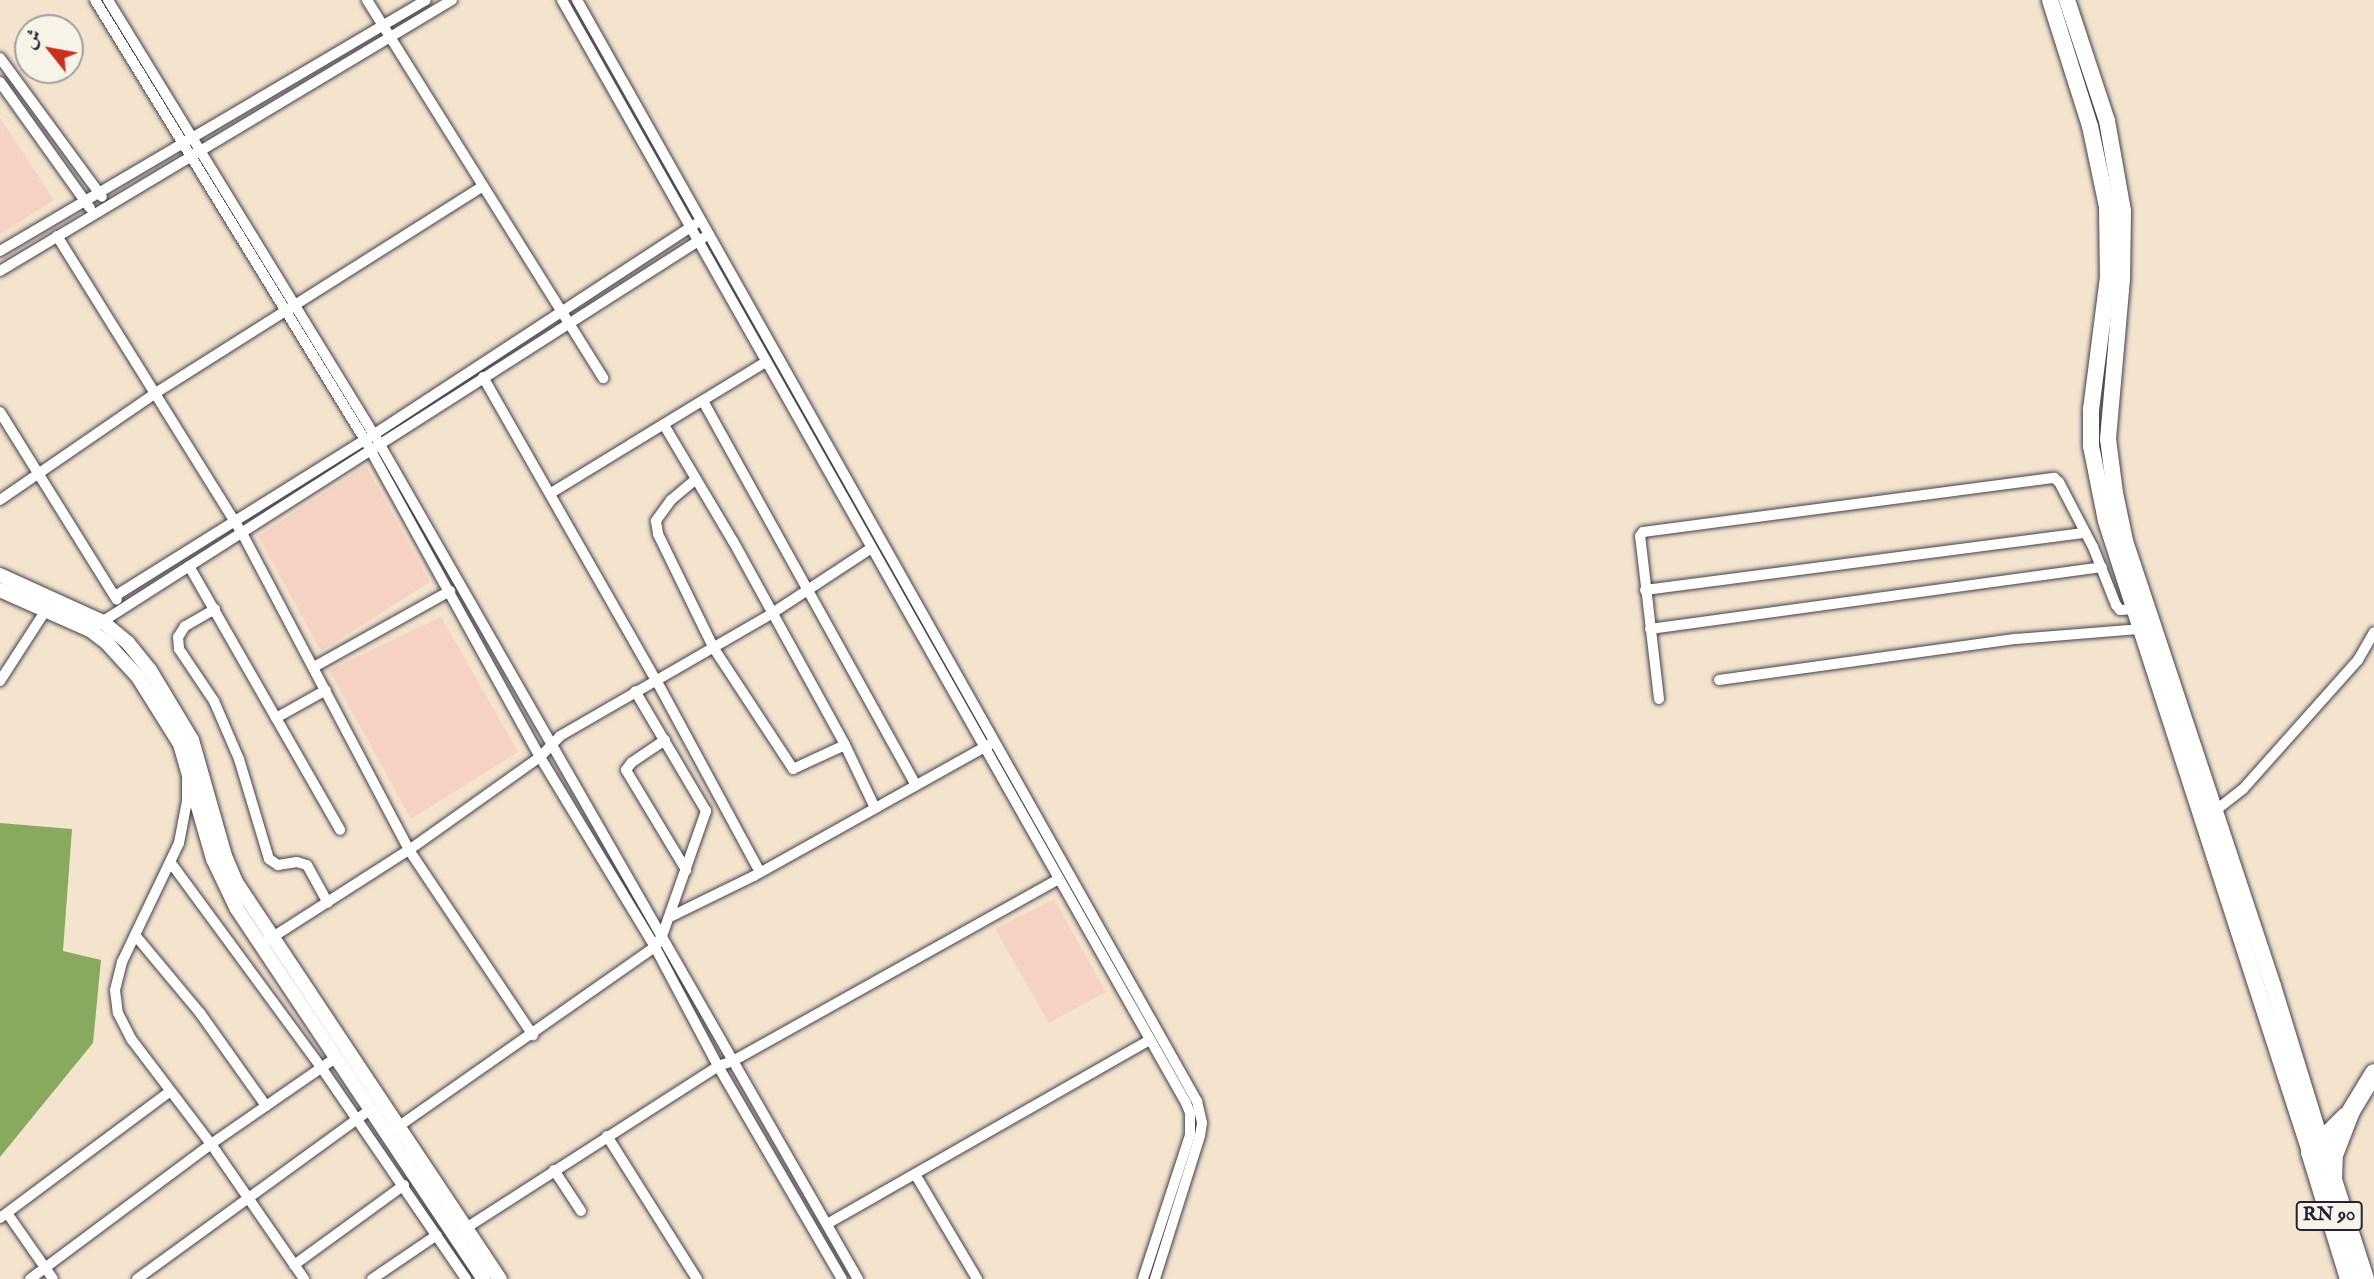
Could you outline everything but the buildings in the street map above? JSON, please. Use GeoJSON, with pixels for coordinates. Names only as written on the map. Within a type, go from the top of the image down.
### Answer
{"type":"FeatureCollection","features":[{"type":"Feature","properties":{"kind":"main road"},"geometry":{"type":"LineString","coordinates":[[2050,0],[2090,126],[2107,207],[2108,277],[2095,364],[2091,446],[2106,521],[2140,609],[2315,1146],[2333,1180],[2364,1279]]}},
{"type":"Feature","properties":{"kind":"main road"},"geometry":{"type":"LineString","coordinates":[[2067,0],[2107,121],[2119,176],[2124,244],[2108,439],[2115,494],[2140,609],[2139,629],[2208,816]]}},
{"type":"Feature","properties":{"kind":"main road","name":"RN 90"},"geometry":{"type":"LineString","coordinates":[[2333,1180],[2334,1155],[2351,1111],[2374,1073]]}},
{"type":"Feature","properties":{"kind":"main road","name":"RN 90"},"geometry":{"type":"LineString","coordinates":[[2349,1279],[2315,1146],[2351,1111]]}},
{"type":"Feature","properties":{"kind":"street"},"geometry":{"type":"LineString","coordinates":[[95,0],[195,155],[372,442],[552,744],[859,1279]]}},
{"type":"Feature","properties":{"kind":"street"},"geometry":{"type":"LineString","coordinates":[[108,0],[187,143]]}},
{"type":"Feature","properties":{"kind":"street"},"geometry":{"type":"LineString","coordinates":[[367,0],[603,378]]}},
{"type":"Feature","properties":{"kind":"street"},"geometry":{"type":"LineString","coordinates":[[0,251],[187,143],[425,0]]}},
{"type":"Feature","properties":{"kind":"street"},"geometry":{"type":"LineString","coordinates":[[0,271],[452,0]]}},
{"type":"Feature","properties":{"kind":"street"},"geometry":{"type":"LineString","coordinates":[[562,0],[870,549],[1186,1103],[1191,1124],[1187,1147],[1143,1279]]}},
{"type":"Feature","properties":{"kind":"street"},"geometry":{"type":"LineString","coordinates":[[577,0],[1192,1091],[1201,1113],[1197,1147],[1155,1279]]}},
{"type":"Feature","properties":{"kind":"street"},"geometry":{"type":"LineString","coordinates":[[0,58],[108,206]]}},
{"type":"Feature","properties":{"kind":"street"},"geometry":{"type":"LineString","coordinates":[[0,82],[94,214]]}},
{"type":"Feature","properties":{"kind":"street"},"geometry":{"type":"LineString","coordinates":[[0,500],[154,394],[482,187]]}},
{"type":"Feature","properties":{"kind":"street"},"geometry":{"type":"LineString","coordinates":[[115,596],[234,520],[482,377],[700,221]]}},
{"type":"Feature","properties":{"kind":"street"},"geometry":{"type":"LineString","coordinates":[[57,236],[242,533],[409,850],[533,1035]]}},
{"type":"Feature","properties":{"kind":"street"},"geometry":{"type":"LineString","coordinates":[[90,630],[242,533],[372,442],[564,318],[697,240],[709,236]]}},
{"type":"Feature","properties":{"kind":"street"},"geometry":{"type":"LineString","coordinates":[[551,493],[703,401],[769,367],[782,365]]}},
{"type":"Feature","properties":{"kind":"street"},"geometry":{"type":"LineString","coordinates":[[482,377],[655,678],[760,872]]}},
{"type":"Feature","properties":{"kind":"street"},"geometry":{"type":"LineString","coordinates":[[703,401],[916,785]]}},
{"type":"Feature","properties":{"kind":"street"},"geometry":{"type":"LineString","coordinates":[[0,412],[123,609]]}},
{"type":"Feature","properties":{"kind":"street"},"geometry":{"type":"LineString","coordinates":[[664,425],[845,745],[875,808]]}},
{"type":"Feature","properties":{"kind":"street"},"geometry":{"type":"LineString","coordinates":[[372,442],[540,757],[655,947],[718,1066],[842,1279]]}},
{"type":"Feature","properties":{"kind":"street"},"geometry":{"type":"LineString","coordinates":[[1659,699],[1645,590],[1640,536],[1643,532],[2054,478],[2059,482],[2102,567],[2116,605],[2120,610],[2140,609]]}},
{"type":"Feature","properties":{"kind":"street"},"geometry":{"type":"LineString","coordinates":[[696,479],[671,500],[656,521],[658,534],[713,647],[787,765],[793,769],[845,745]]}},
{"type":"Feature","properties":{"kind":"street"},"geometry":{"type":"LineString","coordinates":[[1645,590],[2083,533]]}},
{"type":"Feature","properties":{"kind":"street"},"geometry":{"type":"LineString","coordinates":[[266,942],[409,850],[540,757],[552,744],[655,678],[771,614],[870,549]]}},
{"type":"Feature","properties":{"kind":"street"},"geometry":{"type":"LineString","coordinates":[[189,566],[340,830]]}},
{"type":"Feature","properties":{"kind":"street"},"geometry":{"type":"LineString","coordinates":[[1650,629],[2102,567]]}},
{"type":"Feature","properties":{"kind":"street"},"geometry":{"type":"LineString","coordinates":[[0,575],[103,622],[128,643],[150,670],[180,716],[201,764],[225,856],[266,942],[335,1058],[370,1110],[393,1131],[466,1228],[500,1279]]}},
{"type":"Feature","properties":{"kind":"street"},"geometry":{"type":"LineString","coordinates":[[0,590],[90,630],[107,643],[138,677],[169,723],[184,758],[213,859],[237,909],[266,942],[393,1131],[484,1279]]}},
{"type":"Feature","properties":{"kind":"street"},"geometry":{"type":"LineString","coordinates":[[314,667],[450,591]]}},
{"type":"Feature","properties":{"kind":"street"},"geometry":{"type":"LineString","coordinates":[[215,609],[185,626],[178,637],[178,649],[214,701],[239,759],[266,854],[278,864],[297,862],[307,865],[328,903]]}},
{"type":"Feature","properties":{"kind":"street"},"geometry":{"type":"LineString","coordinates":[[0,681],[46,610]]}},
{"type":"Feature","properties":{"kind":"street"},"geometry":{"type":"LineString","coordinates":[[1719,680],[2016,639],[2139,629]]}},
{"type":"Feature","properties":{"kind":"street"},"geometry":{"type":"LineString","coordinates":[[2208,816],[2243,789],[2358,660],[2374,632]]}},
{"type":"Feature","properties":{"kind":"street"},"geometry":{"type":"LineString","coordinates":[[276,718],[326,690]]}},
{"type":"Feature","properties":{"kind":"street"},"geometry":{"type":"LineString","coordinates":[[393,1131],[655,947],[662,936],[672,916],[706,811],[635,691]]}},
{"type":"Feature","properties":{"kind":"street"},"geometry":{"type":"LineString","coordinates":[[665,740],[632,762],[627,773],[686,870]]}},
{"type":"Feature","properties":{"kind":"street"},"geometry":{"type":"LineString","coordinates":[[672,916],[760,872],[996,741]]}},
{"type":"Feature","properties":{"kind":"street"},"geometry":{"type":"LineString","coordinates":[[184,758],[186,811],[171,863],[122,962],[115,990],[118,1013],[132,1040],[211,1144],[304,1279]]}},
{"type":"Feature","properties":{"kind":"street"},"geometry":{"type":"LineString","coordinates":[[171,863],[358,1119],[466,1279]]}},
{"type":"Feature","properties":{"kind":"street"},"geometry":{"type":"LineString","coordinates":[[466,1228],[718,1066],[733,1061],[1058,879]]}},
{"type":"Feature","properties":{"kind":"street"},"geometry":{"type":"LineString","coordinates":[[135,935],[200,1013],[266,1106]]}},
{"type":"Feature","properties":{"kind":"street"},"geometry":{"type":"LineString","coordinates":[[827,1224],[1150,1040]]}},
{"type":"Feature","properties":{"kind":"street"},"geometry":{"type":"LineString","coordinates":[[30,1279],[211,1144],[335,1058]]}},
{"type":"Feature","properties":{"kind":"street"},"geometry":{"type":"LineString","coordinates":[[53,1279],[4,1215],[170,1092]]}},
{"type":"Feature","properties":{"kind":"street"},"geometry":{"type":"LineString","coordinates":[[137,1279],[370,1110]]}},
{"type":"Feature","properties":{"kind":"street"},"geometry":{"type":"LineString","coordinates":[[607,1136],[697,1279]]}},
{"type":"Feature","properties":{"kind":"street"},"geometry":{"type":"LineString","coordinates":[[554,1170],[581,1211]]}},
{"type":"Feature","properties":{"kind":"street"},"geometry":{"type":"LineString","coordinates":[[915,1174],[977,1279]]}},
{"type":"Feature","properties":{"kind":"street"},"geometry":{"type":"LineString","coordinates":[[294,1265],[404,1185]]}},
{"type":"Feature","properties":{"kind":"street"},"geometry":{"type":"LineString","coordinates":[[372,1279],[437,1235]]}},
{"type":"Feature","properties":{"kind":"shaded area"},"geometry":{"type":"Polygon","coordinates":[[[0,118],[54,200],[0,234],[0,118]]]}},
{"type":"Feature","properties":{"kind":"shaded area"},"geometry":{"type":"Polygon","coordinates":[[[366,466],[430,582],[321,651],[258,536],[366,466]]]}},
{"type":"Feature","properties":{"kind":"shaded area"},"geometry":{"type":"Polygon","coordinates":[[[441,617],[518,752],[411,819],[329,670],[441,617]]]}},
{"type":"Feature","properties":{"kind":"shaded area"},"geometry":{"type":"Polygon","coordinates":[[[1054,899],[1106,992],[1049,1023],[995,929],[1054,899]]]}},
{"type":"Feature","properties":{"kind":"green space"},"geometry":{"type":"Polygon","coordinates":[[[0,823],[72,829],[63,951],[101,960],[93,1043],[0,1157],[0,823]]]}}]}
